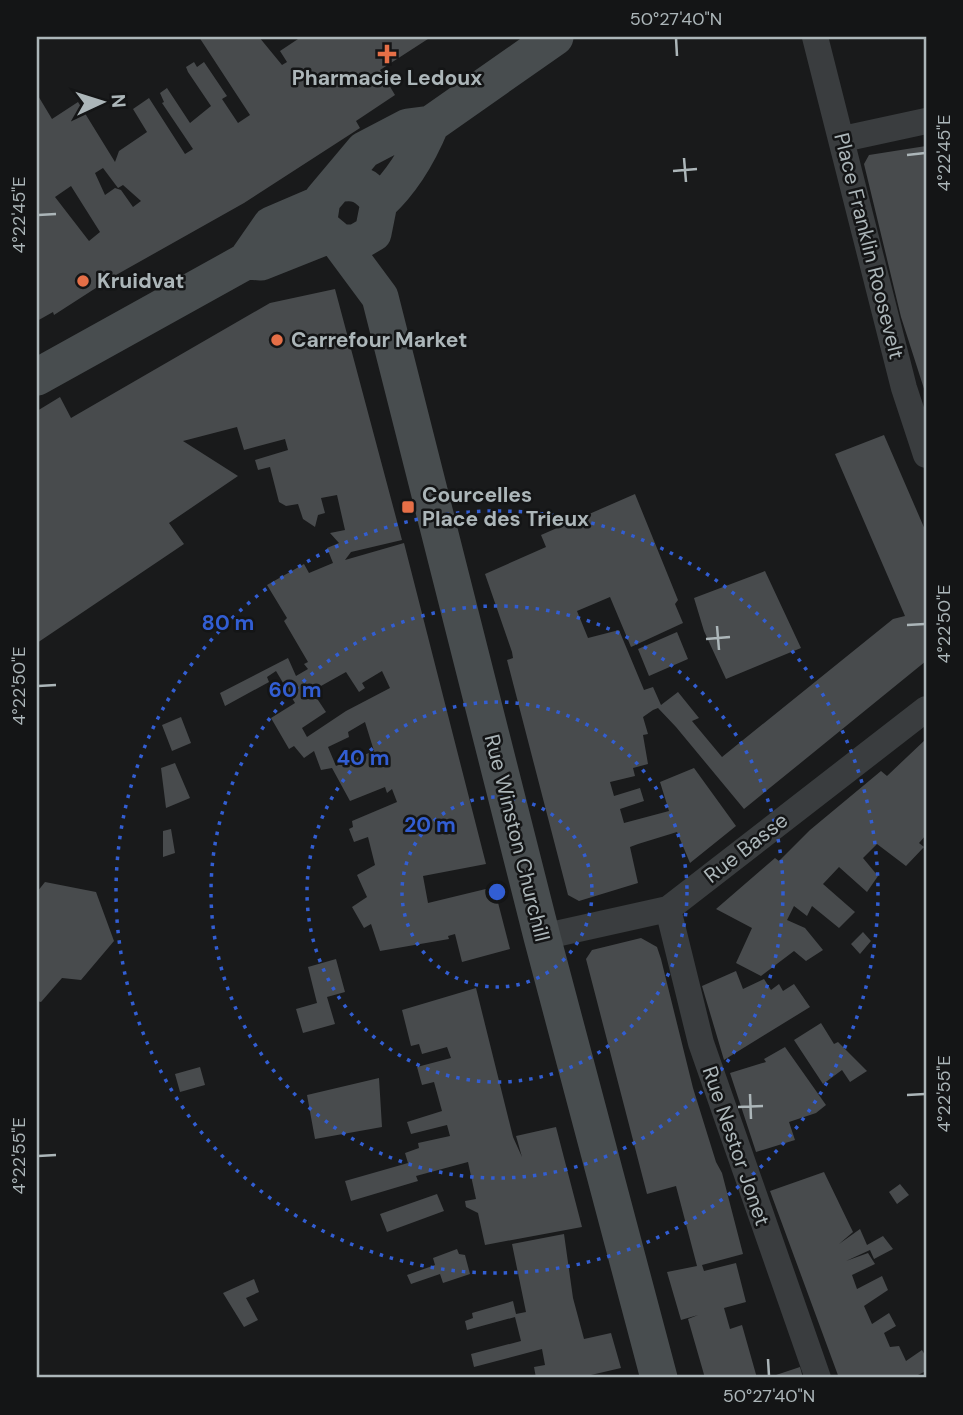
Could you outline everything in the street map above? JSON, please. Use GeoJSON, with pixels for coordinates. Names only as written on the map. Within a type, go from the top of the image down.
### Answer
{"type":"FeatureCollection","features":[{"type":"Feature","properties":{"kind":"main road"},"geometry":{"type":"LineString","coordinates":[[37,377],[246,261],[271,225],[346,217],[364,150],[408,127],[431,124],[555,37]]}},
{"type":"Feature","properties":{"kind":"main road","name":"Rue Winston Churchill"},"geometry":{"type":"LineString","coordinates":[[346,217],[386,250],[387,276],[380,298],[542,937],[659,1378]]}},
{"type":"Feature","properties":{"kind":"street","name":"Place Franklin Roosevelt"},"geometry":{"type":"LineString","coordinates":[[815,37],[904,388],[926,455]]}},
{"type":"Feature","properties":{"kind":"street"},"geometry":{"type":"LineString","coordinates":[[843,139],[926,121]]}},
{"type":"Feature","properties":{"kind":"street","name":"Rue Basse"},"geometry":{"type":"LineString","coordinates":[[542,937],[668,909],[926,709]]}},
{"type":"Feature","properties":{"kind":"street","name":"Rue Nestor Jonet"},"geometry":{"type":"LineString","coordinates":[[668,909],[701,1043],[818,1378]]}},
{"type":"Feature","properties":{"kind":"building"},"geometry":{"type":"Polygon","coordinates":[[[199,37],[259,37],[282,65],[287,62],[280,51],[301,37],[431,37],[380,70],[395,95],[356,121],[360,128],[244,203],[116,275],[54,315],[53,312],[37,321],[37,94],[52,119],[78,102],[115,162],[119,151],[147,132],[133,109],[149,98],[185,154],[193,149],[162,103],[164,102],[160,93],[167,88],[190,123],[211,106],[186,67],[194,62],[197,67],[204,62],[227,96],[222,99],[238,123],[250,115],[199,37]],[[103,168],[95,173],[105,195],[115,188],[121,190],[133,207],[141,201],[123,185],[118,188],[103,168]],[[71,186],[55,197],[89,241],[100,232],[71,186]]]}},
{"type":"Feature","properties":{"kind":"building"},"geometry":{"type":"Polygon","coordinates":[[[926,146],[926,395],[901,317],[864,164],[869,155],[926,146]]]}},
{"type":"Feature","properties":{"kind":"building"},"geometry":{"type":"Polygon","coordinates":[[[335,289],[402,540],[351,552],[345,560],[404,543],[486,864],[423,876],[428,903],[494,887],[510,949],[462,962],[455,934],[448,936],[449,939],[380,951],[371,924],[364,928],[352,907],[367,897],[357,875],[375,865],[368,837],[354,842],[349,829],[353,827],[352,821],[397,802],[392,789],[387,793],[385,787],[350,801],[332,768],[321,770],[314,751],[304,758],[294,746],[289,749],[271,718],[295,703],[276,671],[267,677],[269,682],[225,706],[220,693],[288,658],[296,676],[308,669],[304,664],[308,662],[284,621],[287,618],[267,585],[304,564],[309,573],[333,563],[327,548],[339,543],[330,533],[345,530],[337,495],[321,498],[325,513],[318,515],[315,527],[303,519],[298,504],[286,506],[279,502],[270,467],[258,470],[255,460],[288,450],[285,439],[244,450],[237,427],[183,441],[238,476],[169,523],[184,544],[37,643],[37,411],[60,397],[71,418],[270,303],[335,289]],[[382,671],[362,683],[365,688],[359,692],[346,672],[312,691],[326,712],[302,728],[307,737],[346,711],[390,688],[382,671]],[[365,722],[348,732],[349,737],[328,747],[336,766],[374,751],[365,722]]]}},
{"type":"Feature","properties":{"kind":"building"},"geometry":{"type":"Polygon","coordinates":[[[884,435],[926,532],[926,661],[744,809],[676,727],[658,708],[653,710],[643,717],[648,734],[643,735],[648,764],[633,768],[635,776],[610,782],[614,796],[640,788],[644,801],[620,809],[624,823],[669,811],[660,782],[694,768],[736,826],[690,863],[677,832],[630,847],[638,883],[579,901],[568,895],[507,660],[513,658],[512,652],[485,574],[546,547],[541,535],[635,494],[678,600],[675,604],[683,623],[631,647],[610,597],[577,611],[588,638],[619,630],[644,690],[653,687],[661,705],[678,692],[699,718],[692,721],[722,757],[893,619],[905,616],[835,454],[884,435]]]}},
{"type":"Feature","properties":{"kind":"building"},"geometry":{"type":"Polygon","coordinates":[[[765,571],[801,648],[726,679],[704,631],[694,598],[765,571]]]}},
{"type":"Feature","properties":{"kind":"building"},"geometry":{"type":"Polygon","coordinates":[[[677,632],[688,659],[649,676],[638,649],[677,632]]]}},
{"type":"Feature","properties":{"kind":"building"},"geometry":{"type":"Polygon","coordinates":[[[181,717],[191,743],[172,751],[162,725],[181,717]]]}},
{"type":"Feature","properties":{"kind":"building"},"geometry":{"type":"Polygon","coordinates":[[[926,739],[926,835],[919,843],[924,847],[906,866],[877,844],[863,858],[878,876],[867,892],[839,867],[823,884],[855,912],[839,928],[812,906],[807,916],[794,906],[787,920],[805,928],[823,950],[806,961],[794,951],[761,976],[736,963],[752,928],[716,909],[775,858],[779,861],[810,830],[881,771],[887,776],[926,739]]]}},
{"type":"Feature","properties":{"kind":"building"},"geometry":{"type":"Polygon","coordinates":[[[175,763],[190,798],[166,808],[161,768],[175,763]]]}},
{"type":"Feature","properties":{"kind":"building"},"geometry":{"type":"Polygon","coordinates":[[[171,829],[175,853],[163,857],[163,831],[171,829]]]}},
{"type":"Feature","properties":{"kind":"building"},"geometry":{"type":"Polygon","coordinates":[[[45,882],[96,892],[114,941],[81,980],[62,978],[41,1002],[37,1001],[37,892],[45,882]]]}},
{"type":"Feature","properties":{"kind":"building"},"geometry":{"type":"Polygon","coordinates":[[[863,932],[871,941],[860,954],[851,944],[863,932]]]}},
{"type":"Feature","properties":{"kind":"building"},"geometry":{"type":"Polygon","coordinates":[[[641,938],[657,947],[661,959],[693,1088],[716,1162],[722,1173],[743,1254],[702,1265],[704,1271],[736,1263],[746,1302],[724,1308],[730,1329],[742,1325],[757,1378],[705,1378],[688,1319],[698,1315],[681,1320],[667,1272],[697,1266],[676,1186],[647,1194],[586,959],[592,950],[641,938]]]}},
{"type":"Feature","properties":{"kind":"building"},"geometry":{"type":"Polygon","coordinates":[[[336,959],[345,992],[327,997],[335,1024],[303,1033],[296,1009],[317,1003],[308,967],[336,959]]]}},
{"type":"Feature","properties":{"kind":"building"},"geometry":{"type":"Polygon","coordinates":[[[736,971],[743,989],[764,979],[771,990],[779,984],[783,991],[794,984],[810,1007],[724,1060],[702,986],[736,971]]]}},
{"type":"Feature","properties":{"kind":"building"},"geometry":{"type":"Polygon","coordinates":[[[476,988],[513,1137],[522,1157],[516,1136],[556,1127],[582,1227],[485,1245],[478,1213],[466,1207],[465,1201],[476,1199],[468,1162],[416,1176],[418,1181],[351,1201],[345,1181],[408,1163],[405,1153],[419,1148],[418,1143],[450,1136],[447,1125],[411,1134],[407,1122],[442,1111],[434,1082],[422,1085],[417,1067],[451,1058],[447,1047],[422,1054],[419,1044],[411,1046],[402,1010],[476,988]]]}},
{"type":"Feature","properties":{"kind":"building"},"geometry":{"type":"Polygon","coordinates":[[[821,1023],[834,1044],[838,1042],[867,1071],[850,1082],[842,1070],[823,1084],[794,1040],[821,1023]]]}},
{"type":"Feature","properties":{"kind":"building"},"geometry":{"type":"Polygon","coordinates":[[[785,1047],[826,1105],[816,1113],[789,1122],[795,1140],[756,1152],[730,1073],[766,1062],[764,1059],[785,1047]]]}},
{"type":"Feature","properties":{"kind":"building"},"geometry":{"type":"Polygon","coordinates":[[[200,1067],[205,1085],[180,1092],[175,1074],[200,1067]]]}},
{"type":"Feature","properties":{"kind":"building"},"geometry":{"type":"Polygon","coordinates":[[[379,1078],[382,1127],[315,1139],[307,1095],[379,1078]]]}},
{"type":"Feature","properties":{"kind":"building"},"geometry":{"type":"Polygon","coordinates":[[[824,1172],[853,1232],[839,1244],[860,1229],[867,1245],[883,1236],[893,1249],[874,1259],[870,1250],[846,1261],[868,1253],[875,1264],[852,1275],[857,1289],[882,1276],[888,1290],[864,1306],[872,1324],[889,1313],[896,1326],[884,1333],[890,1347],[899,1346],[906,1361],[922,1350],[926,1357],[926,1371],[918,1375],[920,1378],[839,1378],[770,1191],[824,1172]]]}},
{"type":"Feature","properties":{"kind":"building"},"geometry":{"type":"Polygon","coordinates":[[[900,1184],[909,1195],[897,1204],[889,1192],[900,1184]]]}},
{"type":"Feature","properties":{"kind":"building"},"geometry":{"type":"Polygon","coordinates":[[[437,1194],[444,1211],[387,1232],[380,1214],[437,1194]]]}},
{"type":"Feature","properties":{"kind":"building"},"geometry":{"type":"Polygon","coordinates":[[[564,1234],[573,1298],[584,1339],[611,1333],[621,1368],[578,1378],[536,1378],[534,1367],[545,1365],[542,1349],[474,1367],[471,1354],[521,1341],[515,1317],[467,1330],[465,1321],[473,1318],[472,1313],[513,1301],[516,1314],[526,1312],[512,1244],[564,1234]]]}},
{"type":"Feature","properties":{"kind":"building"},"geometry":{"type":"Polygon","coordinates":[[[457,1249],[459,1254],[465,1255],[470,1274],[443,1283],[440,1274],[411,1284],[407,1275],[435,1265],[433,1258],[457,1249]]]}},
{"type":"Feature","properties":{"kind":"building"},"geometry":{"type":"Polygon","coordinates":[[[254,1279],[259,1292],[246,1298],[258,1320],[244,1327],[223,1293],[254,1279]]]}},
{"type":"Feature","properties":{"kind":"building"},"geometry":{"type":"Polygon","coordinates":[[[800,1367],[803,1378],[767,1378],[800,1367]]]}},
{"type":"Feature","properties":{"kind":"place","name":"Pharmacie Ledoux"},"geometry":{"type":"Point","coordinates":[387,54]}},
{"type":"Feature","properties":{"kind":"place","name":"Kruidvat"},"geometry":{"type":"Point","coordinates":[83,281]}},
{"type":"Feature","properties":{"kind":"place","name":"Carrefour Market"},"geometry":{"type":"Point","coordinates":[277,340]}},
{"type":"Feature","properties":{"kind":"place","name":"Courcelles Place des Trieux"},"geometry":{"type":"Point","coordinates":[408,507]}}]}
